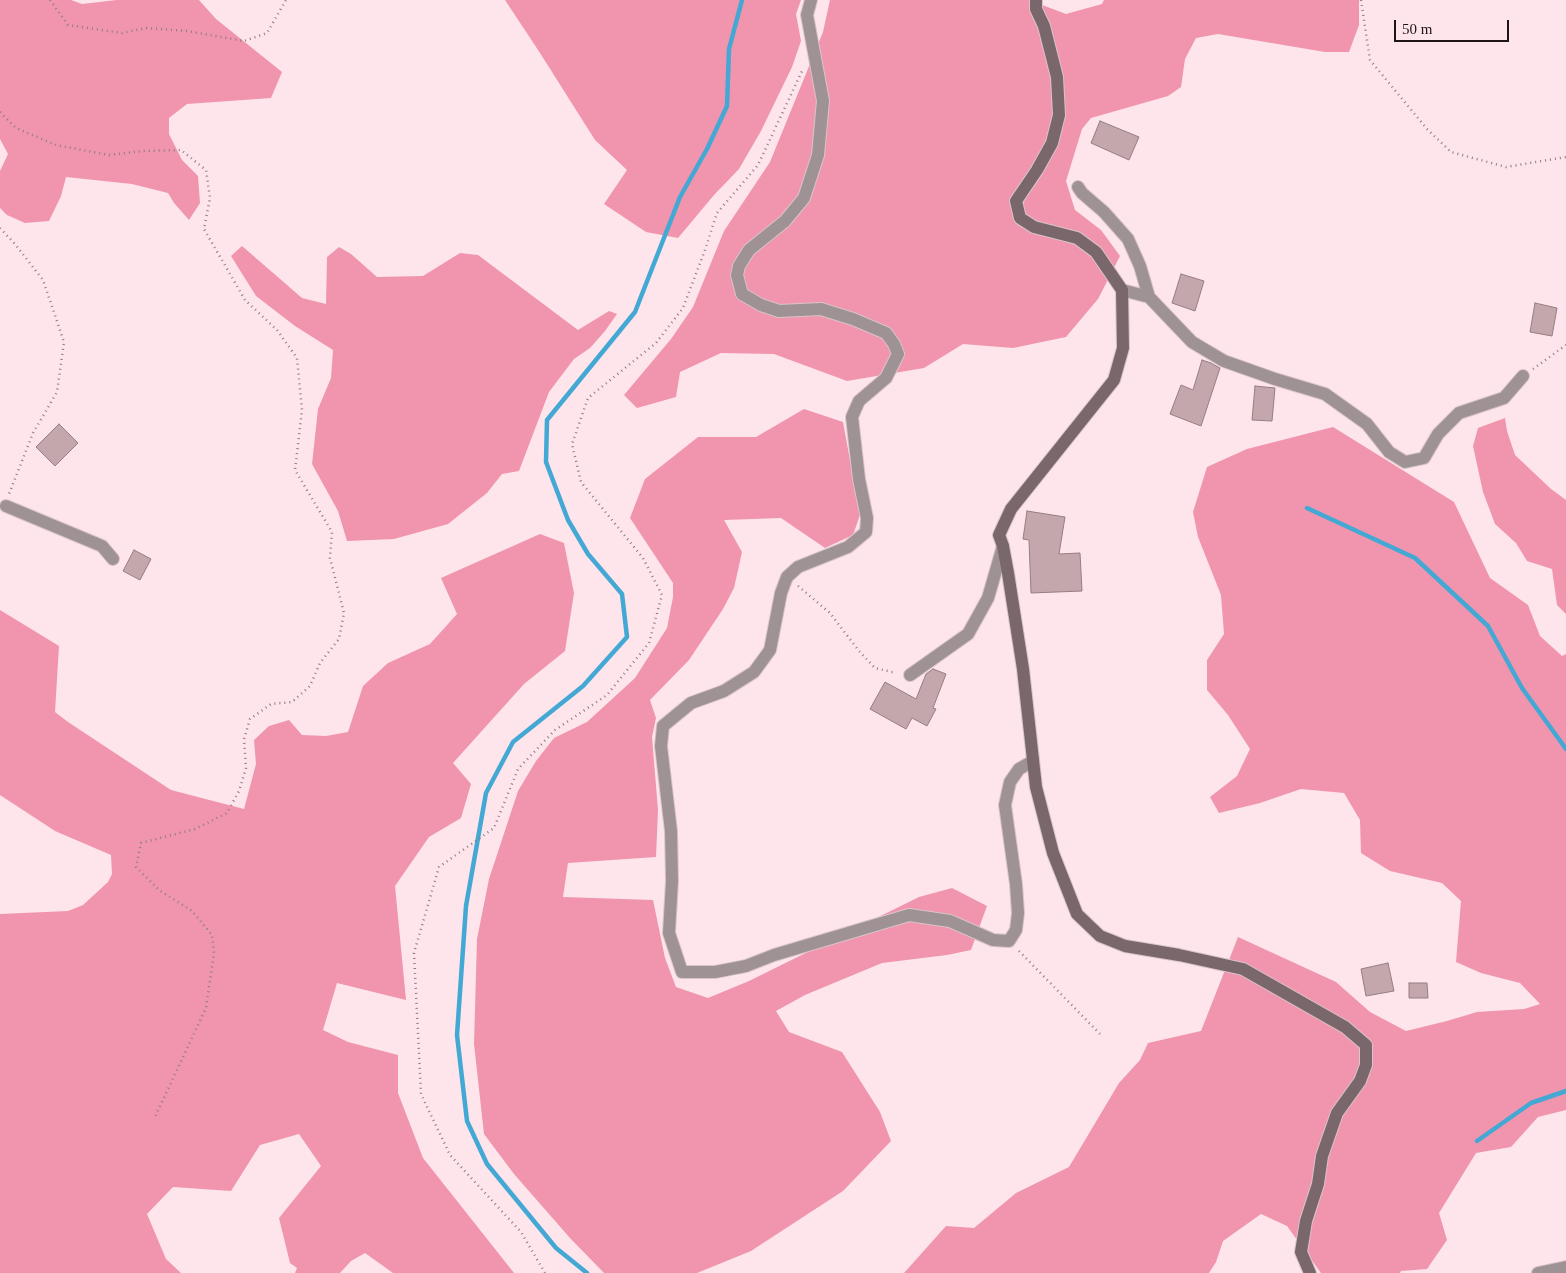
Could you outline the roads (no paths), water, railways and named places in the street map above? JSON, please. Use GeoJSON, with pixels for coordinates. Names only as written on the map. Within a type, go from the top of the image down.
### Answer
{"type":"FeatureCollection","features":[{"type":"Feature","properties":{"kind":"street"},"geometry":{"type":"LineString","coordinates":[[811,0],[807,16],[823,101],[818,155],[804,198],[785,221],[749,250],[739,266],[737,275],[742,294],[761,306],[779,311],[821,309],[852,319],[886,333],[898,354],[894,366],[886,378],[858,401],[852,417],[859,479],[867,518],[866,532],[848,547],[798,567],[788,577],[781,593],[770,650],[754,672],[724,691],[691,702],[663,726],[661,746],[671,831],[672,881],[669,933],[682,972],[715,972],[746,966],[774,955],[909,915],[950,920],[993,940],[1009,941],[1016,930],[1018,913],[1016,884],[1005,806],[1010,782],[1019,769],[1033,761]]}},
{"type":"Feature","properties":{"kind":"street"},"geometry":{"type":"LineString","coordinates":[[1036,0],[1036,9],[1044,26],[1057,77],[1059,115],[1052,143],[1038,170],[1016,201],[1020,218],[1034,227],[1076,238],[1096,252],[1122,290],[1123,348],[1114,380],[1011,509],[999,535],[1003,546],[1022,669],[1036,787],[1053,853],[1077,914],[1100,936],[1125,946],[1243,969],[1345,1027],[1366,1045],[1366,1065],[1360,1081],[1337,1113],[1322,1156],[1318,1184],[1306,1221],[1301,1252],[1310,1273]]}},
{"type":"Feature","properties":{"kind":"street"},"geometry":{"type":"LineString","coordinates":[[1078,187],[1128,239],[1140,266],[1149,297],[1192,342],[1224,361],[1275,380],[1325,394],[1367,424],[1388,452],[1405,462],[1424,458],[1438,434],[1459,413],[1504,398],[1523,376]]}},
{"type":"Feature","properties":{"kind":"street"},"geometry":{"type":"LineString","coordinates":[[1122,290],[1149,297]]}},
{"type":"Feature","properties":{"kind":"street"},"geometry":{"type":"LineString","coordinates":[[6,506],[102,546],[113,559]]}},
{"type":"Feature","properties":{"kind":"street"},"geometry":{"type":"LineString","coordinates":[[910,675],[968,634],[988,598],[1003,546]]}},
{"type":"Feature","properties":{"kind":"street"},"geometry":{"type":"LineString","coordinates":[[1538,1273],[1566,1267]]}},
{"type":"Feature","properties":{"kind":"waterway"},"geometry":{"type":"LineString","coordinates":[[587,1273],[556,1248],[487,1164],[467,1121],[457,1035],[466,906],[486,793],[513,742],[583,686],[627,637],[622,594],[588,554],[568,520],[546,462],[547,420],[635,312],[680,197],[707,149],[727,106],[729,49],[742,0]]}},
{"type":"Feature","properties":{"kind":"waterway"},"geometry":{"type":"LineString","coordinates":[[1307,508],[1415,558],[1488,626],[1522,688],[1566,749]]}},
{"type":"Feature","properties":{"kind":"waterway"},"geometry":{"type":"LineString","coordinates":[[1477,1141],[1531,1103],[1566,1091]]}}]}
